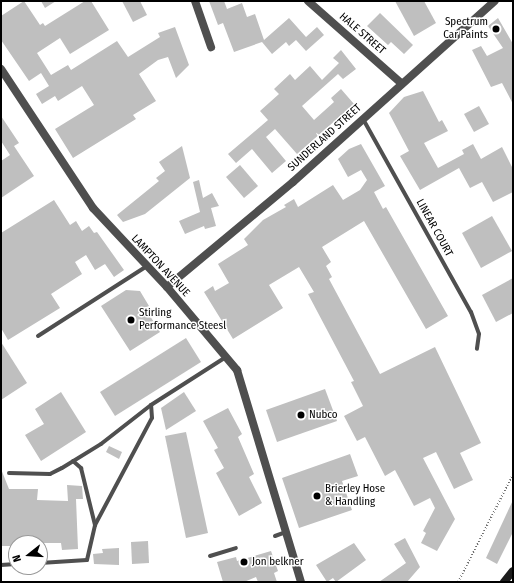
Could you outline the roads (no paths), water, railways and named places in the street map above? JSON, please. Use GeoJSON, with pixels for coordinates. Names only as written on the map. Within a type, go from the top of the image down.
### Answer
{"type":"FeatureCollection","features":[{"type":"Feature","properties":{"kind":"main road"},"geometry":{"type":"LineString","coordinates":[[504,582],[513,571]]}},
{"type":"Feature","properties":{"kind":"street"},"geometry":{"type":"LineString","coordinates":[[195,1],[211,47]]}},
{"type":"Feature","properties":{"kind":"street","name":"HALE STREET"},"geometry":{"type":"LineString","coordinates":[[308,1],[401,83]]}},
{"type":"Feature","properties":{"kind":"street","name":"SUNDERLAND STREET"},"geometry":{"type":"LineString","coordinates":[[167,288],[292,182],[401,83],[495,1]]}},
{"type":"Feature","properties":{"kind":"street","name":"LAMPTON AVENUE"},"geometry":{"type":"LineString","coordinates":[[1,70],[76,186],[92,208],[167,288],[237,370],[242,380],[301,582]]}},
{"type":"Feature","properties":{"kind":"lane","name":"LINEAR COURT"},"geometry":{"type":"LineString","coordinates":[[363,119],[471,312],[479,334],[477,349]]}},
{"type":"Feature","properties":{"kind":"lane"},"geometry":{"type":"LineString","coordinates":[[38,336],[147,266]]}},
{"type":"Feature","properties":{"kind":"lane"},"geometry":{"type":"LineString","coordinates":[[9,473],[50,474],[73,461],[151,405],[226,357]]}},
{"type":"Feature","properties":{"kind":"lane"},"geometry":{"type":"LineString","coordinates":[[48,562],[87,560],[95,525],[152,418],[151,405]]}},
{"type":"Feature","properties":{"kind":"lane"},"geometry":{"type":"LineString","coordinates":[[73,461],[81,468],[95,525]]}},
{"type":"Feature","properties":{"kind":"lane"},"geometry":{"type":"LineString","coordinates":[[275,536],[287,532]]}},
{"type":"Feature","properties":{"kind":"lane"},"geometry":{"type":"LineString","coordinates":[[210,556],[236,548]]}},
{"type":"Feature","properties":{"kind":"place","name":"Spectrum Car Paints"},"geometry":{"type":"Point","coordinates":[496,29]}},
{"type":"Feature","properties":{"kind":"place","name":"Stirling Performance Steesl"},"geometry":{"type":"Point","coordinates":[131,320]}},
{"type":"Feature","properties":{"kind":"place","name":"Nubco"},"geometry":{"type":"Point","coordinates":[301,415]}},
{"type":"Feature","properties":{"kind":"place","name":"Brierley Hose & Handling"},"geometry":{"type":"Point","coordinates":[317,496]}},
{"type":"Feature","properties":{"kind":"place","name":"Jon belkner"},"geometry":{"type":"Point","coordinates":[244,562]}}]}
